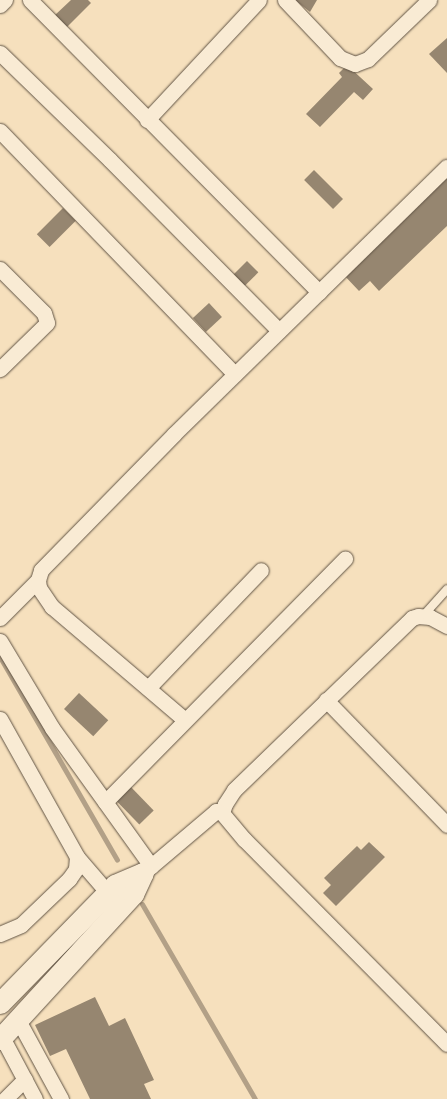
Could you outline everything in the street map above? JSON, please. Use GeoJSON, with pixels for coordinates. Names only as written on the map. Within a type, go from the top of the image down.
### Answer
{"type":"FeatureCollection","features":[{"type":"Feature","properties":{"kind":"street"},"geometry":{"type":"LineString","coordinates":[[0,5],[5,0]]}},
{"type":"Feature","properties":{"kind":"street"},"geometry":{"type":"LineString","coordinates":[[30,0],[319,292]]}},
{"type":"Feature","properties":{"kind":"street"},"geometry":{"type":"LineString","coordinates":[[147,120],[259,0]]}},
{"type":"Feature","properties":{"kind":"street"},"geometry":{"type":"LineString","coordinates":[[286,0],[340,58],[355,64],[368,59],[429,0]]}},
{"type":"Feature","properties":{"kind":"street"},"geometry":{"type":"LineString","coordinates":[[0,53],[110,160],[279,330]]}},
{"type":"Feature","properties":{"kind":"street"},"geometry":{"type":"LineString","coordinates":[[0,131],[235,374]]}},
{"type":"Feature","properties":{"kind":"street"},"geometry":{"type":"LineString","coordinates":[[0,618],[38,580],[41,570],[235,374],[447,167]]}},
{"type":"Feature","properties":{"kind":"street"},"geometry":{"type":"LineString","coordinates":[[0,269],[44,313],[47,323],[0,368]]}},
{"type":"Feature","properties":{"kind":"street"},"geometry":{"type":"LineString","coordinates":[[105,802],[345,559]]}},
{"type":"Feature","properties":{"kind":"street"},"geometry":{"type":"LineString","coordinates":[[148,688],[261,570]]}},
{"type":"Feature","properties":{"kind":"street"},"geometry":{"type":"LineString","coordinates":[[38,580],[43,596],[52,607],[185,720]]}},
{"type":"Feature","properties":{"kind":"street"},"geometry":{"type":"LineString","coordinates":[[222,813],[225,804],[234,790],[412,618],[430,617],[447,626]]}},
{"type":"Feature","properties":{"kind":"street"},"geometry":{"type":"LineString","coordinates":[[0,641],[52,728],[105,802],[147,869]]}},
{"type":"Feature","properties":{"kind":"street"},"geometry":{"type":"LineString","coordinates":[[326,700],[447,825]]}},
{"type":"Feature","properties":{"kind":"street"},"geometry":{"type":"LineString","coordinates":[[0,719],[77,857],[114,900]]}},
{"type":"Feature","properties":{"kind":"street"},"geometry":{"type":"LineString","coordinates":[[0,1003],[114,900],[133,894],[147,869],[216,811],[222,813],[245,840],[447,1044]]}},
{"type":"Feature","properties":{"kind":"street"},"geometry":{"type":"LineString","coordinates":[[0,934],[21,925],[69,879],[76,869],[77,857]]}},
{"type":"Feature","properties":{"kind":"street"},"geometry":{"type":"LineString","coordinates":[[35,1099],[1,1038],[18,1020],[114,900]]}},
{"type":"Feature","properties":{"kind":"street"},"geometry":{"type":"LineString","coordinates":[[18,1020],[61,1099]]}},
{"type":"Feature","properties":{"kind":"street"},"geometry":{"type":"LineString","coordinates":[[5,1099],[25,1079]]}},
{"type":"Feature","properties":{"kind":"lane"},"geometry":{"type":"LineString","coordinates":[[423,616],[447,589]]}},
{"type":"Feature","properties":{"kind":"building"},"geometry":{"type":"Polygon","coordinates":[[[71,0],[88,0],[91,3],[66,28],[54,16],[71,0]]]}},
{"type":"Feature","properties":{"kind":"building"},"geometry":{"type":"Polygon","coordinates":[[[295,0],[317,0],[310,12],[295,0]]]}},
{"type":"Feature","properties":{"kind":"building"},"geometry":{"type":"Polygon","coordinates":[[[447,38],[447,73],[429,54],[447,38]]]}},
{"type":"Feature","properties":{"kind":"building"},"geometry":{"type":"Polygon","coordinates":[[[347,65],[373,89],[363,100],[354,92],[320,127],[306,114],[342,77],[339,73],[347,65]]]}},
{"type":"Feature","properties":{"kind":"building"},"geometry":{"type":"Polygon","coordinates":[[[314,170],[343,199],[333,209],[304,180],[314,170]]]}},
{"type":"Feature","properties":{"kind":"building"},"geometry":{"type":"Polygon","coordinates":[[[447,173],[447,226],[379,291],[370,281],[359,291],[342,273],[447,173]]]}},
{"type":"Feature","properties":{"kind":"building"},"geometry":{"type":"Polygon","coordinates":[[[63,208],[76,221],[50,247],[37,234],[63,208]]]}},
{"type":"Feature","properties":{"kind":"building"},"geometry":{"type":"Polygon","coordinates":[[[247,261],[258,272],[242,289],[231,277],[247,261]]]}},
{"type":"Feature","properties":{"kind":"building"},"geometry":{"type":"Polygon","coordinates":[[[209,303],[222,317],[206,332],[193,318],[209,303]]]}},
{"type":"Feature","properties":{"kind":"building"},"geometry":{"type":"Polygon","coordinates":[[[79,693],[108,720],[93,736],[64,709],[79,693]]]}},
{"type":"Feature","properties":{"kind":"building"},"geometry":{"type":"Polygon","coordinates":[[[128,784],[154,811],[139,825],[114,798],[128,784]]]}},
{"type":"Feature","properties":{"kind":"building"},"geometry":{"type":"Polygon","coordinates":[[[369,842],[385,857],[336,906],[323,893],[331,885],[324,878],[357,846],[361,850],[369,842]]]}},
{"type":"Feature","properties":{"kind":"building"},"geometry":{"type":"Polygon","coordinates":[[[95,997],[109,1026],[125,1018],[154,1080],[144,1084],[151,1099],[90,1099],[66,1049],[50,1056],[35,1025],[95,997]]]}},
{"type":"Feature","properties":{"kind":"waterway"},"geometry":{"type":"LineString","coordinates":[[0,657],[117,860]]}},
{"type":"Feature","properties":{"kind":"waterway"},"geometry":{"type":"LineString","coordinates":[[142,904],[255,1099]]}}]}
